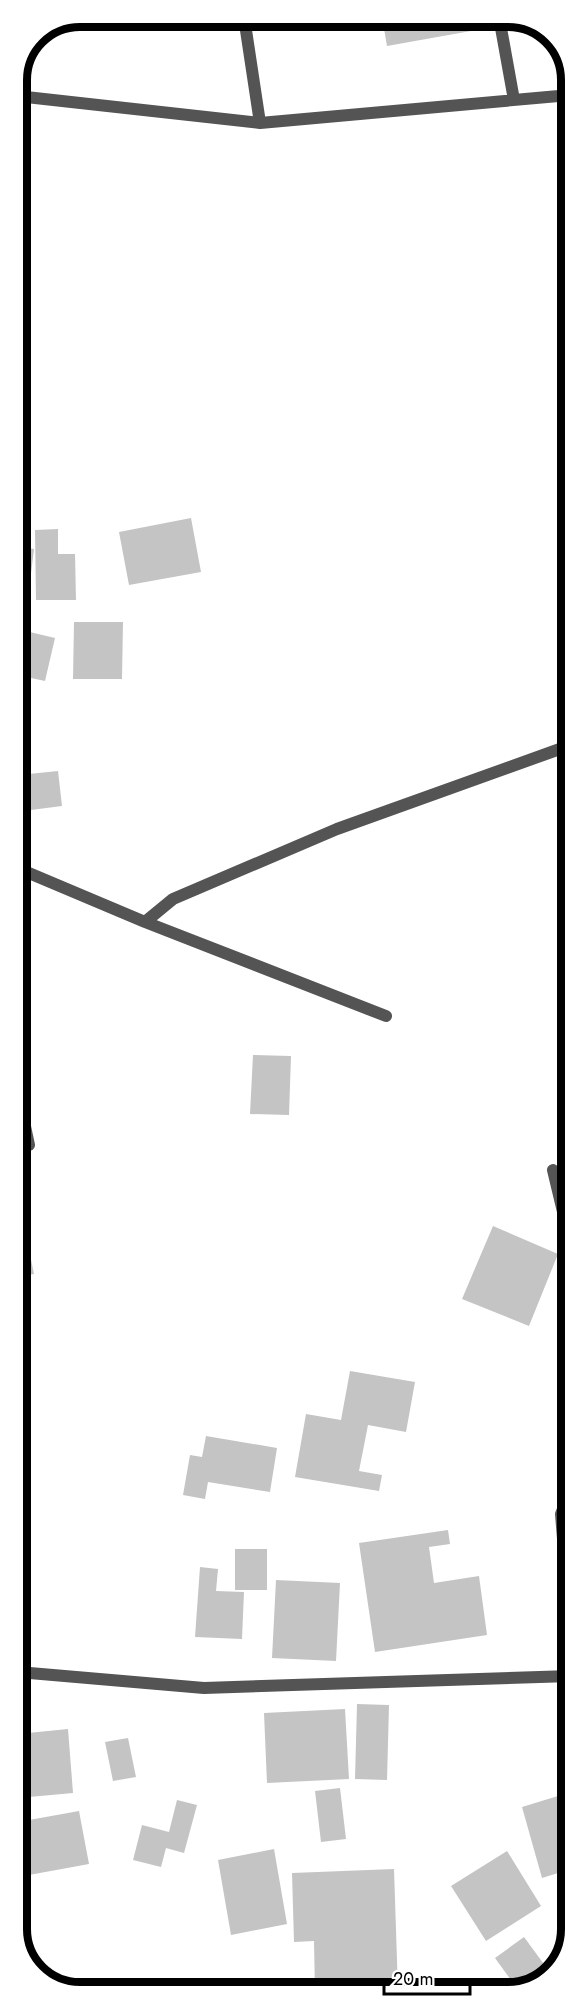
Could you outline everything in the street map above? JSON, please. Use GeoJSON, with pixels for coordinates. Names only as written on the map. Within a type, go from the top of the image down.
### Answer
{"type":"FeatureCollection","features":[{"type":"Feature","properties":{"kind":"street"},"geometry":{"type":"LineString","coordinates":[[246,27],[260,123]]}},
{"type":"Feature","properties":{"kind":"street"},"geometry":{"type":"LineString","coordinates":[[501,27],[514,100]]}},
{"type":"Feature","properties":{"kind":"street"},"geometry":{"type":"LineString","coordinates":[[27,96],[260,123],[561,96]]}},
{"type":"Feature","properties":{"kind":"street"},"geometry":{"type":"LineString","coordinates":[[145,922],[173,899],[337,829],[561,749]]}},
{"type":"Feature","properties":{"kind":"street"},"geometry":{"type":"LineString","coordinates":[[27,872],[145,922],[386,1016]]}},
{"type":"Feature","properties":{"kind":"street"},"geometry":{"type":"LineString","coordinates":[[27,1136],[29,1145]]}},
{"type":"Feature","properties":{"kind":"street"},"geometry":{"type":"LineString","coordinates":[[552,1170],[561,1206]]}},
{"type":"Feature","properties":{"kind":"street"},"geometry":{"type":"LineString","coordinates":[[27,1673],[204,1688],[561,1676]]}},
{"type":"Feature","properties":{"kind":"building"},"geometry":{"type":"Polygon","coordinates":[[[384,27],[470,27],[471,31],[387,46],[384,27]]]}},
{"type":"Feature","properties":{"kind":"building"},"geometry":{"type":"Polygon","coordinates":[[[191,518],[201,572],[129,585],[119,532],[191,518]]]}},
{"type":"Feature","properties":{"kind":"building"},"geometry":{"type":"Polygon","coordinates":[[[58,529],[58,554],[75,554],[76,600],[36,600],[35,530],[58,529]]]}},
{"type":"Feature","properties":{"kind":"building"},"geometry":{"type":"Polygon","coordinates":[[[27,548],[34,549],[27,598],[27,548]]]}},
{"type":"Feature","properties":{"kind":"building"},"geometry":{"type":"Polygon","coordinates":[[[74,622],[123,622],[122,679],[73,679],[74,622]]]}},
{"type":"Feature","properties":{"kind":"building"},"geometry":{"type":"Polygon","coordinates":[[[27,631],[55,638],[45,681],[27,677],[27,631]]]}},
{"type":"Feature","properties":{"kind":"building"},"geometry":{"type":"Polygon","coordinates":[[[58,771],[62,806],[27,810],[27,774],[58,771]]]}},
{"type":"Feature","properties":{"kind":"building"},"geometry":{"type":"Polygon","coordinates":[[[253,1055],[291,1056],[289,1115],[250,1114],[253,1055]]]}},
{"type":"Feature","properties":{"kind":"building"},"geometry":{"type":"Polygon","coordinates":[[[493,1226],[558,1254],[529,1326],[462,1299],[493,1226]]]}},
{"type":"Feature","properties":{"kind":"building"},"geometry":{"type":"Polygon","coordinates":[[[27,1255],[30,1255],[34,1274],[27,1275],[27,1255]]]}},
{"type":"Feature","properties":{"kind":"building"},"geometry":{"type":"Polygon","coordinates":[[[350,1371],[415,1382],[406,1432],[368,1425],[359,1471],[382,1475],[379,1491],[295,1477],[306,1414],[341,1420],[350,1371]]]}},
{"type":"Feature","properties":{"kind":"building"},"geometry":{"type":"Polygon","coordinates":[[[206,1436],[277,1448],[270,1492],[208,1482],[205,1499],[183,1495],[190,1455],[202,1457],[206,1436]]]}},
{"type":"Feature","properties":{"kind":"building"},"geometry":{"type":"Polygon","coordinates":[[[448,1530],[450,1544],[429,1547],[434,1583],[479,1576],[487,1635],[375,1652],[359,1543],[448,1530]]]}},
{"type":"Feature","properties":{"kind":"building"},"geometry":{"type":"Polygon","coordinates":[[[235,1549],[267,1549],[267,1590],[235,1590],[235,1549]]]}},
{"type":"Feature","properties":{"kind":"building"},"geometry":{"type":"Polygon","coordinates":[[[200,1567],[218,1569],[216,1591],[244,1592],[242,1639],[195,1637],[200,1567]]]}},
{"type":"Feature","properties":{"kind":"building"},"geometry":{"type":"Polygon","coordinates":[[[276,1580],[340,1583],[336,1661],[272,1658],[276,1580]]]}},
{"type":"Feature","properties":{"kind":"building"},"geometry":{"type":"Polygon","coordinates":[[[357,1704],[389,1705],[387,1780],[355,1779],[357,1704]]]}},
{"type":"Feature","properties":{"kind":"building"},"geometry":{"type":"Polygon","coordinates":[[[345,1709],[349,1779],[267,1783],[264,1713],[345,1709]]]}},
{"type":"Feature","properties":{"kind":"building"},"geometry":{"type":"Polygon","coordinates":[[[68,1729],[73,1793],[27,1797],[27,1733],[68,1729]]]}},
{"type":"Feature","properties":{"kind":"building"},"geometry":{"type":"Polygon","coordinates":[[[128,1738],[136,1777],[113,1781],[105,1742],[128,1738]]]}},
{"type":"Feature","properties":{"kind":"building"},"geometry":{"type":"Polygon","coordinates":[[[340,1788],[346,1839],[321,1842],[315,1791],[340,1788]]]}},
{"type":"Feature","properties":{"kind":"building"},"geometry":{"type":"Polygon","coordinates":[[[561,1795],[561,1872],[542,1878],[522,1807],[561,1795]]]}},
{"type":"Feature","properties":{"kind":"building"},"geometry":{"type":"Polygon","coordinates":[[[177,1800],[197,1805],[184,1853],[166,1848],[161,1867],[133,1860],[142,1825],[169,1832],[177,1800]]]}},
{"type":"Feature","properties":{"kind":"building"},"geometry":{"type":"Polygon","coordinates":[[[79,1811],[89,1864],[27,1875],[27,1820],[79,1811]]]}},
{"type":"Feature","properties":{"kind":"building"},"geometry":{"type":"Polygon","coordinates":[[[274,1849],[287,1924],[231,1935],[218,1860],[274,1849]]]}},
{"type":"Feature","properties":{"kind":"building"},"geometry":{"type":"Polygon","coordinates":[[[507,1851],[541,1906],[486,1941],[451,1886],[507,1851]]]}},
{"type":"Feature","properties":{"kind":"building"},"geometry":{"type":"Polygon","coordinates":[[[394,1869],[398,1982],[315,1982],[314,1941],[294,1942],[292,1873],[394,1869]]]}},
{"type":"Feature","properties":{"kind":"building"},"geometry":{"type":"Polygon","coordinates":[[[524,1937],[546,1966],[528,1978],[512,1982],[495,1958],[524,1937]]]}}]}
